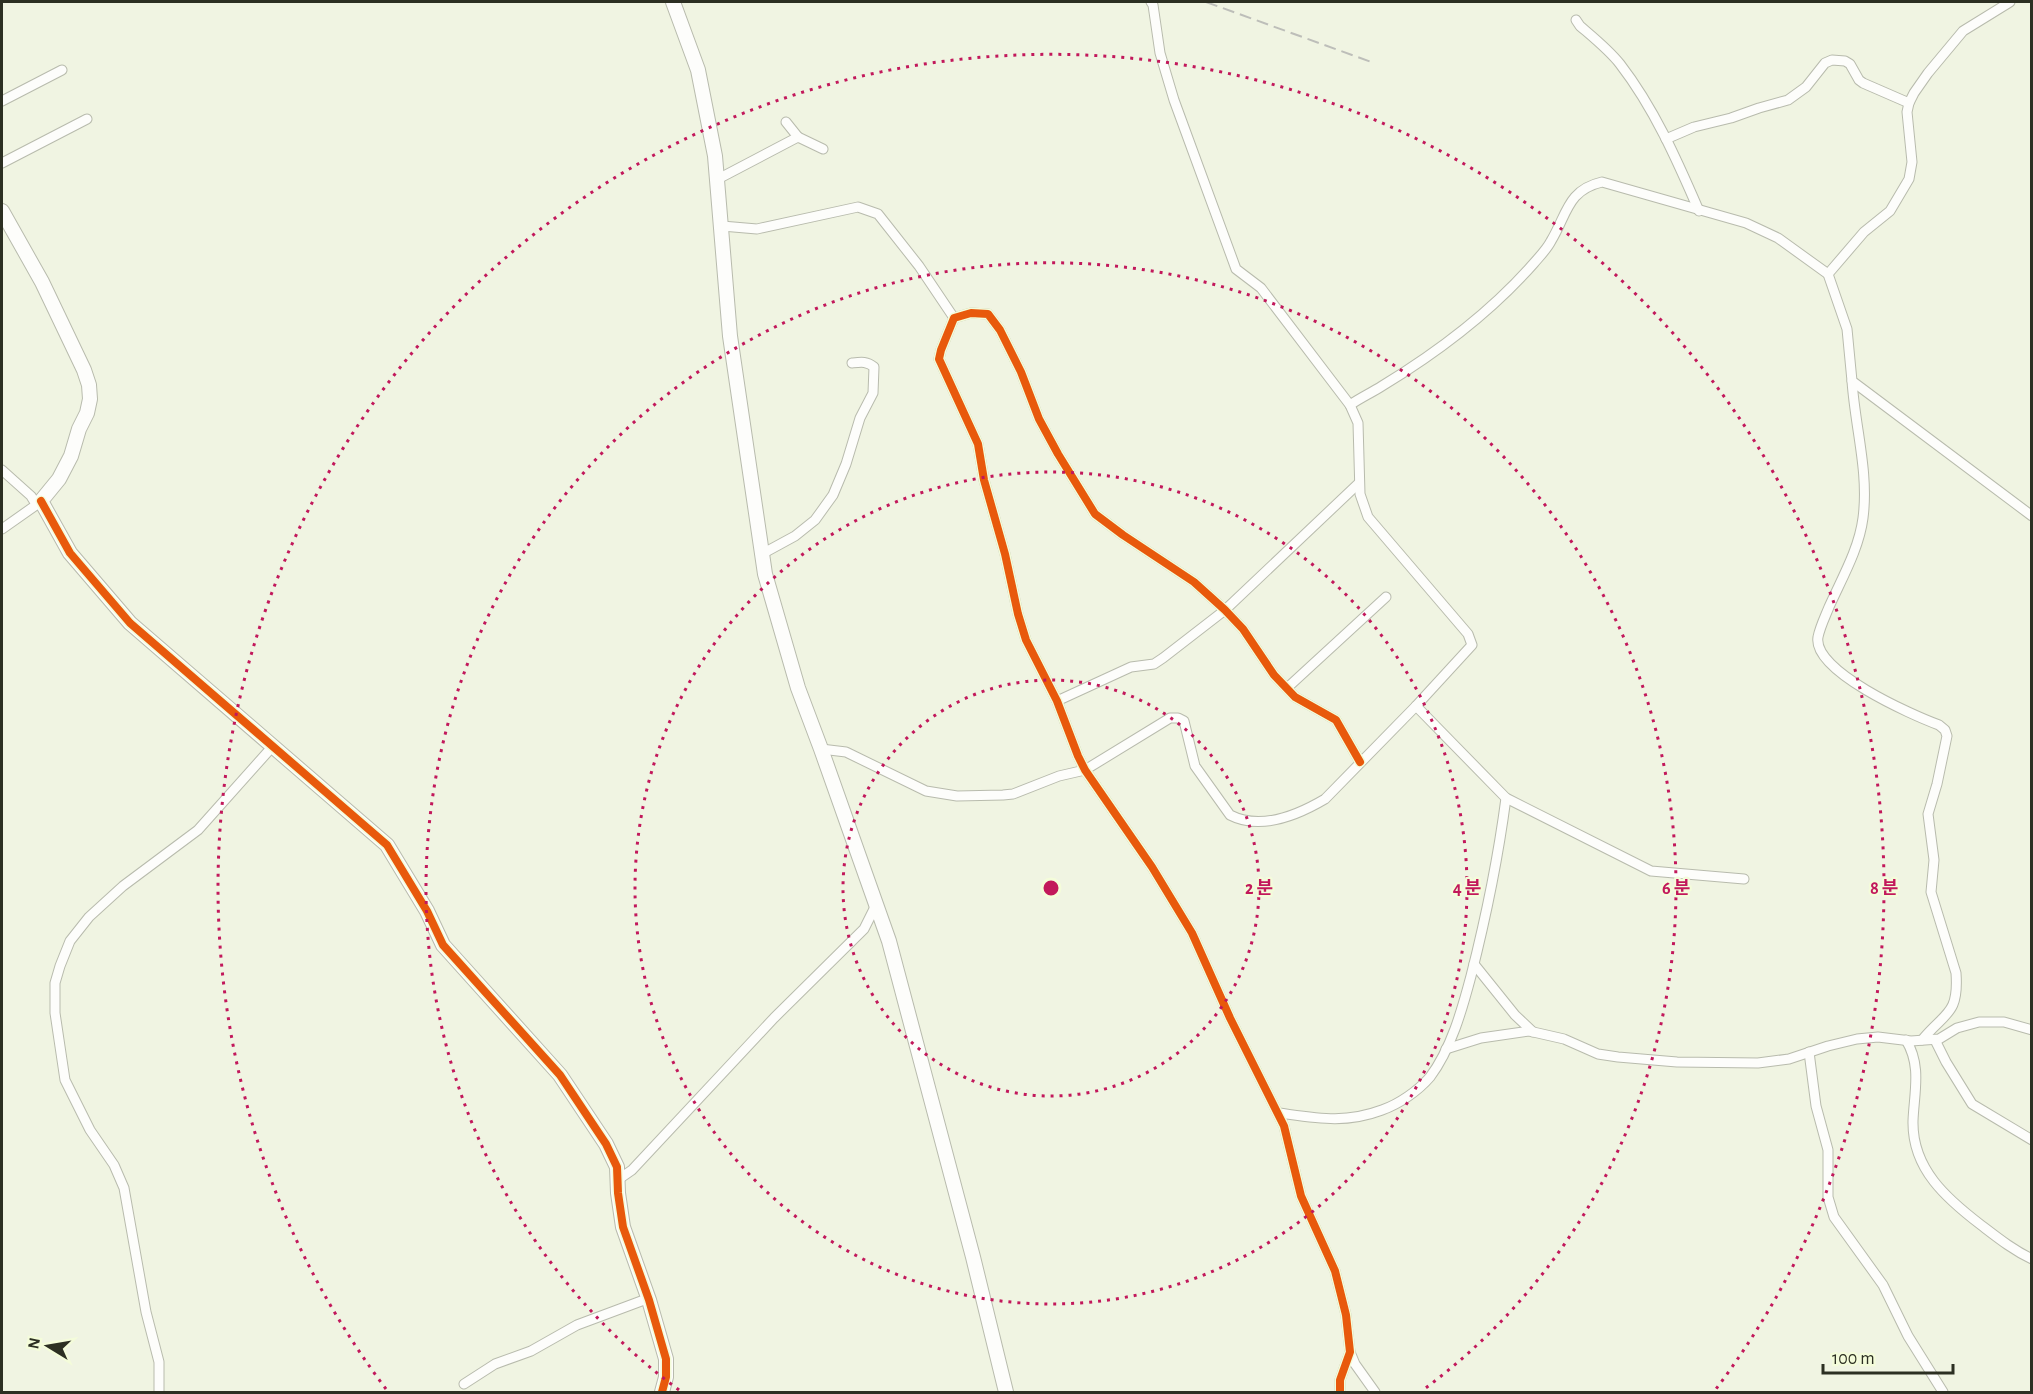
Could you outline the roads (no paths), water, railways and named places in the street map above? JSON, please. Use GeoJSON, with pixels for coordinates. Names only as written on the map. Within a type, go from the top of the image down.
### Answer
{"type":"FeatureCollection","features":[{"type":"Feature","properties":{"kind":"street"},"geometry":{"type":"LineString","coordinates":[[673,2],[698,70],[706,103],[718,179],[730,336],[767,582],[798,688],[822,749],[889,940],[973,1257],[1006,1392]]}},
{"type":"Feature","properties":{"kind":"street"},"geometry":{"type":"LineString","coordinates":[[822,749],[846,752],[926,791],[957,796],[1013,794],[1059,776],[1085,770],[1170,718],[1178,718],[1184,721],[1195,766],[1230,815],[1237,819],[1269,822],[1306,810],[1324,799],[1416,706],[1472,645],[1471,639],[1368,517],[1360,494],[1358,423],[1350,405],[1261,288],[1236,269],[1174,100],[1160,53],[1153,4],[1150,2]]}},
{"type":"Feature","properties":{"kind":"street"},"geometry":{"type":"LineString","coordinates":[[1828,273],[1864,232],[1890,211],[1909,179],[1912,162],[1907,125],[1909,103],[1928,73],[1963,31],[2010,2]]}},
{"type":"Feature","properties":{"kind":"street"},"geometry":{"type":"LineString","coordinates":[[1576,20],[1619,62],[1666,139],[1699,211]]}},
{"type":"Feature","properties":{"kind":"street"},"geometry":{"type":"LineString","coordinates":[[1666,139],[1694,127],[1788,100],[1806,87],[1825,63],[1832,60],[1845,61],[1850,64],[1859,81],[1909,103]]}},
{"type":"Feature","properties":{"kind":"street"},"geometry":{"type":"LineString","coordinates":[[2,101],[62,70]]}},
{"type":"Feature","properties":{"kind":"street"},"geometry":{"type":"LineString","coordinates":[[2,163],[87,119]]}},
{"type":"Feature","properties":{"kind":"street"},"geometry":{"type":"LineString","coordinates":[[786,122],[798,137],[823,149]]}},
{"type":"Feature","properties":{"kind":"street"},"geometry":{"type":"LineString","coordinates":[[718,179],[798,137]]}},
{"type":"Feature","properties":{"kind":"street"},"geometry":{"type":"LineString","coordinates":[[1350,405],[1419,362],[1492,306],[1516,283],[1552,241],[1571,202],[1585,187],[1602,182],[1627,187],[1699,211],[1746,223],[1778,238],[1828,273],[1847,329],[1854,411],[1865,477],[1863,519],[1851,560],[1822,625],[1818,642],[1824,658],[1835,669],[1887,702],[1939,725],[1945,730],[1947,736],[1928,814],[1934,854],[1931,892],[1956,973],[1957,987],[1952,1008],[1922,1040]]}},
{"type":"Feature","properties":{"kind":"street"},"geometry":{"type":"LineString","coordinates":[[722,226],[757,229],[858,207],[867,209],[878,214],[919,266],[954,318]]}},
{"type":"Feature","properties":{"kind":"street"},"geometry":{"type":"LineString","coordinates":[[2,211],[42,282],[84,370],[89,385],[90,399],[71,456],[59,479],[38,503],[2,529]]}},
{"type":"Feature","properties":{"kind":"street"},"geometry":{"type":"LineString","coordinates":[[1360,762],[1336,720],[1295,697],[1274,675],[1243,629],[1226,610],[1194,582],[1095,514],[1068,472],[1039,419],[1021,372],[1000,330],[988,314],[971,313],[954,318],[940,350],[939,359],[978,444],[984,480],[1026,640],[1057,701],[1085,770],[1152,867],[1192,933],[1230,1018],[1279,1113],[1301,1196],[1335,1271],[1346,1315],[1350,1352],[1355,1364],[1375,1392]]}},
{"type":"Feature","properties":{"kind":"street"},"geometry":{"type":"LineString","coordinates":[[762,554],[795,536],[815,520],[833,495],[846,464],[860,418],[873,393],[873,367],[869,363],[852,363]]}},
{"type":"Feature","properties":{"kind":"street"},"geometry":{"type":"LineString","coordinates":[[1852,381],[2031,516]]}},
{"type":"Feature","properties":{"kind":"street"},"geometry":{"type":"LineString","coordinates":[[2,470],[38,503],[70,553],[130,623],[387,845],[427,911],[443,945],[544,1055],[571,1090],[613,1156],[619,1179],[618,1193],[623,1227],[649,1300],[666,1359],[666,1377],[662,1392]]}},
{"type":"Feature","properties":{"kind":"street"},"geometry":{"type":"LineString","coordinates":[[1057,701],[1131,668],[1154,664],[1226,610],[1359,483]]}},
{"type":"Feature","properties":{"kind":"street"},"geometry":{"type":"LineString","coordinates":[[1287,688],[1386,597]]}},
{"type":"Feature","properties":{"kind":"street"},"geometry":{"type":"LineString","coordinates":[[1416,706],[1506,798],[1651,871],[1744,879]]}},
{"type":"Feature","properties":{"kind":"street"},"geometry":{"type":"LineString","coordinates":[[159,1392],[159,1362],[146,1312],[124,1188],[114,1165],[90,1130],[65,1080],[55,1013],[55,983],[70,941],[93,912],[129,881],[198,830],[273,746]]}},
{"type":"Feature","properties":{"kind":"street"},"geometry":{"type":"LineString","coordinates":[[1279,1113],[1327,1120],[1362,1116],[1381,1111],[1409,1095],[1428,1078],[1446,1049],[1466,994],[1492,888],[1506,798]]}},
{"type":"Feature","properties":{"kind":"street"},"geometry":{"type":"LineString","coordinates":[[619,1179],[632,1170],[774,1018],[864,929],[876,905]]}},
{"type":"Feature","properties":{"kind":"street"},"geometry":{"type":"LineString","coordinates":[[1474,964],[1510,1009],[1533,1032]]}},
{"type":"Feature","properties":{"kind":"street"},"geometry":{"type":"LineString","coordinates":[[1446,1049],[1481,1038],[1533,1032],[1564,1039],[1598,1054],[1650,1060],[1758,1063],[1790,1059],[1857,1039],[1889,1037],[1906,1040],[1935,1040],[1957,1028],[1979,1022],[2004,1022],[2031,1030]]}},
{"type":"Feature","properties":{"kind":"street"},"geometry":{"type":"LineString","coordinates":[[1906,1040],[1914,1056],[1916,1071],[1913,1118],[1915,1141],[1918,1154],[1927,1171],[1935,1184],[1955,1204],[2005,1244],[2031,1259]]}},
{"type":"Feature","properties":{"kind":"street"},"geometry":{"type":"LineString","coordinates":[[1935,1040],[1972,1104],[2031,1140]]}},
{"type":"Feature","properties":{"kind":"street"},"geometry":{"type":"LineString","coordinates":[[1809,1052],[1816,1106],[1828,1150],[1828,1197],[1834,1217],[1877,1276],[1908,1336],[1943,1392]]}},
{"type":"Feature","properties":{"kind":"street"},"geometry":{"type":"LineString","coordinates":[[464,1384],[495,1364],[531,1351],[577,1325],[649,1300]]}},
{"type":"Feature","properties":{"kind":"street"},"geometry":{"type":"LineString","coordinates":[[1340,1392],[1340,1380],[1350,1352]]}},
{"type":"Feature","properties":{"kind":"railway"},"geometry":{"type":"LineString","coordinates":[[1206,2],[1374,63]]}}]}
